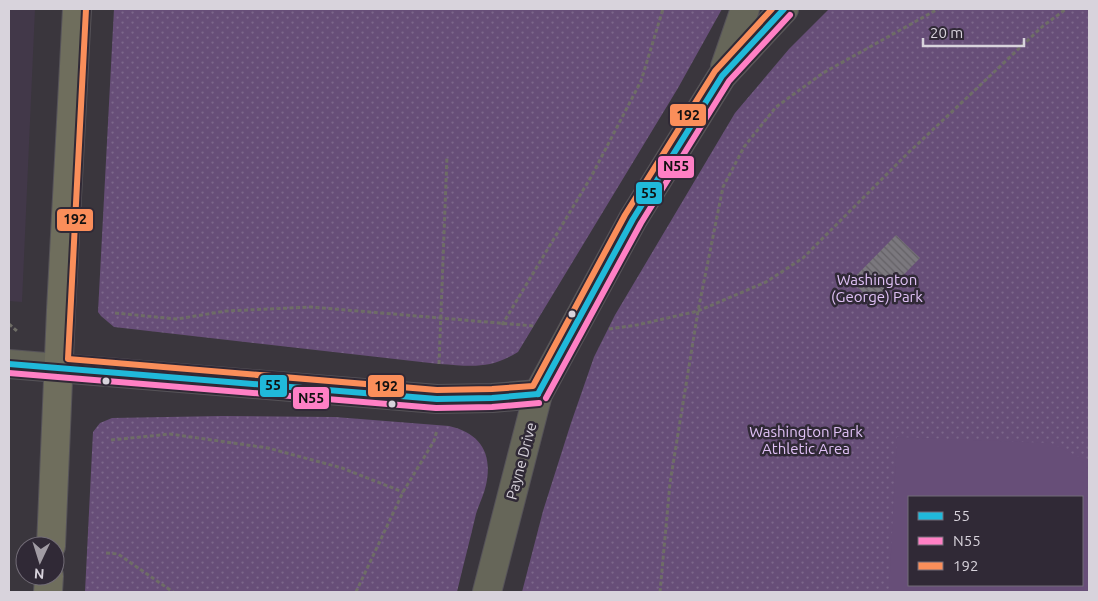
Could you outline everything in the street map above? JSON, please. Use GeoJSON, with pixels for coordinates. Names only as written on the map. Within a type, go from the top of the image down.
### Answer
{"type":"FeatureCollection","features":[{"type":"Feature","properties":{"kind":"main road"},"geometry":{"type":"LineString","coordinates":[[51,536],[77,9]]}},
{"type":"Feature","properties":{"kind":"street","name":"Payne Drive"},"geometry":{"type":"LineString","coordinates":[[722,76],[745,9]]}},
{"type":"Feature","properties":{"kind":"street","name":"Payne Drive"},"geometry":{"type":"LineString","coordinates":[[487,592],[538,394],[633,219],[722,76],[784,9]]}},
{"type":"Feature","properties":{"kind":"street"},"geometry":{"type":"LineString","coordinates":[[9,364],[438,399],[492,398],[538,394]]}},
{"type":"Feature","properties":{"kind":"path"},"geometry":{"type":"LineString","coordinates":[[502,325],[591,177],[641,81],[663,9]]}},
{"type":"Feature","properties":{"kind":"path"},"geometry":{"type":"LineString","coordinates":[[660,592],[670,483],[698,312],[723,187],[744,147],[776,107],[823,73],[938,9]]}},
{"type":"Feature","properties":{"kind":"path"},"geometry":{"type":"LineString","coordinates":[[608,329],[698,312],[766,282],[803,258],[907,154],[1044,26],[1066,9]]}},
{"type":"Feature","properties":{"kind":"path"},"geometry":{"type":"LineString","coordinates":[[439,364],[447,156]]}},
{"type":"Feature","properties":{"kind":"path"},"geometry":{"type":"LineString","coordinates":[[115,314],[177,319],[226,311],[311,307],[502,325],[534,326]]}},
{"type":"Feature","properties":{"kind":"path"},"geometry":{"type":"LineString","coordinates":[[356,592],[403,492],[434,442],[438,425]]}},
{"type":"Feature","properties":{"kind":"path"},"geometry":{"type":"LineString","coordinates":[[110,440],[170,434],[268,448],[342,468],[403,492]]}},
{"type":"Feature","properties":{"kind":"path"},"geometry":{"type":"LineString","coordinates":[[106,553],[118,554],[173,592]]}},
{"type":"Feature","properties":{"kind":"shaded area"},"geometry":{"type":"Polygon","coordinates":[[[9,9],[35,9],[22,302],[9,301],[9,9]]]}},
{"type":"Feature","properties":{"kind":"green space"},"geometry":{"type":"Polygon","coordinates":[[[114,9],[722,9],[678,88],[518,352],[498,362],[470,366],[114,327],[101,316],[98,312],[114,9]]]}},
{"type":"Feature","properties":{"kind":"green space","name":"Washington (George) Park"},"geometry":{"type":"Polygon","coordinates":[[[829,9],[1089,9],[1089,592],[522,592],[543,511],[594,357],[615,315],[735,113],[789,49],[829,9]]]}},
{"type":"Feature","properties":{"kind":"green space"},"geometry":{"type":"Polygon","coordinates":[[[222,416],[335,417],[449,426],[460,429],[476,439],[486,454],[488,474],[457,592],[85,592],[93,432],[100,423],[112,418],[222,416]]]}},
{"type":"Feature","properties":{"kind":"green space"},"geometry":{"type":"Polygon","coordinates":[[[897,437],[1051,443],[1089,462],[1089,592],[889,592],[897,437]]]}},
{"type":"Feature","properties":{"kind":"building"},"geometry":{"type":"Polygon","coordinates":[[[896,235],[920,258],[875,304],[851,281],[896,235]]]}},
{"type":"Feature","properties":{"kind":"transit line","name":"192"},"geometry":{"type":"LineString","coordinates":[[86,9],[68,359],[437,390],[533,386],[625,215],[715,71],[772,9]]}},
{"type":"Feature","properties":{"kind":"transit line","name":"55"},"geometry":{"type":"LineString","coordinates":[[538,394],[633,219],[722,76],[784,9]]}},
{"type":"Feature","properties":{"kind":"transit line","name":"N55"},"geometry":{"type":"LineString","coordinates":[[546,398],[641,223],[729,81],[790,15]]}},
{"type":"Feature","properties":{"kind":"transit line","name":"55"},"geometry":{"type":"LineString","coordinates":[[9,364],[437,399],[492,398],[538,394]]}},
{"type":"Feature","properties":{"kind":"transit line","name":"N55"},"geometry":{"type":"LineString","coordinates":[[9,373],[436,408],[492,407],[539,403]]}},
{"type":"Feature","properties":{"kind":"park label","name":"Washington Park Athletic Area"},"geometry":{"type":"Point","coordinates":[806,440]}}]}
